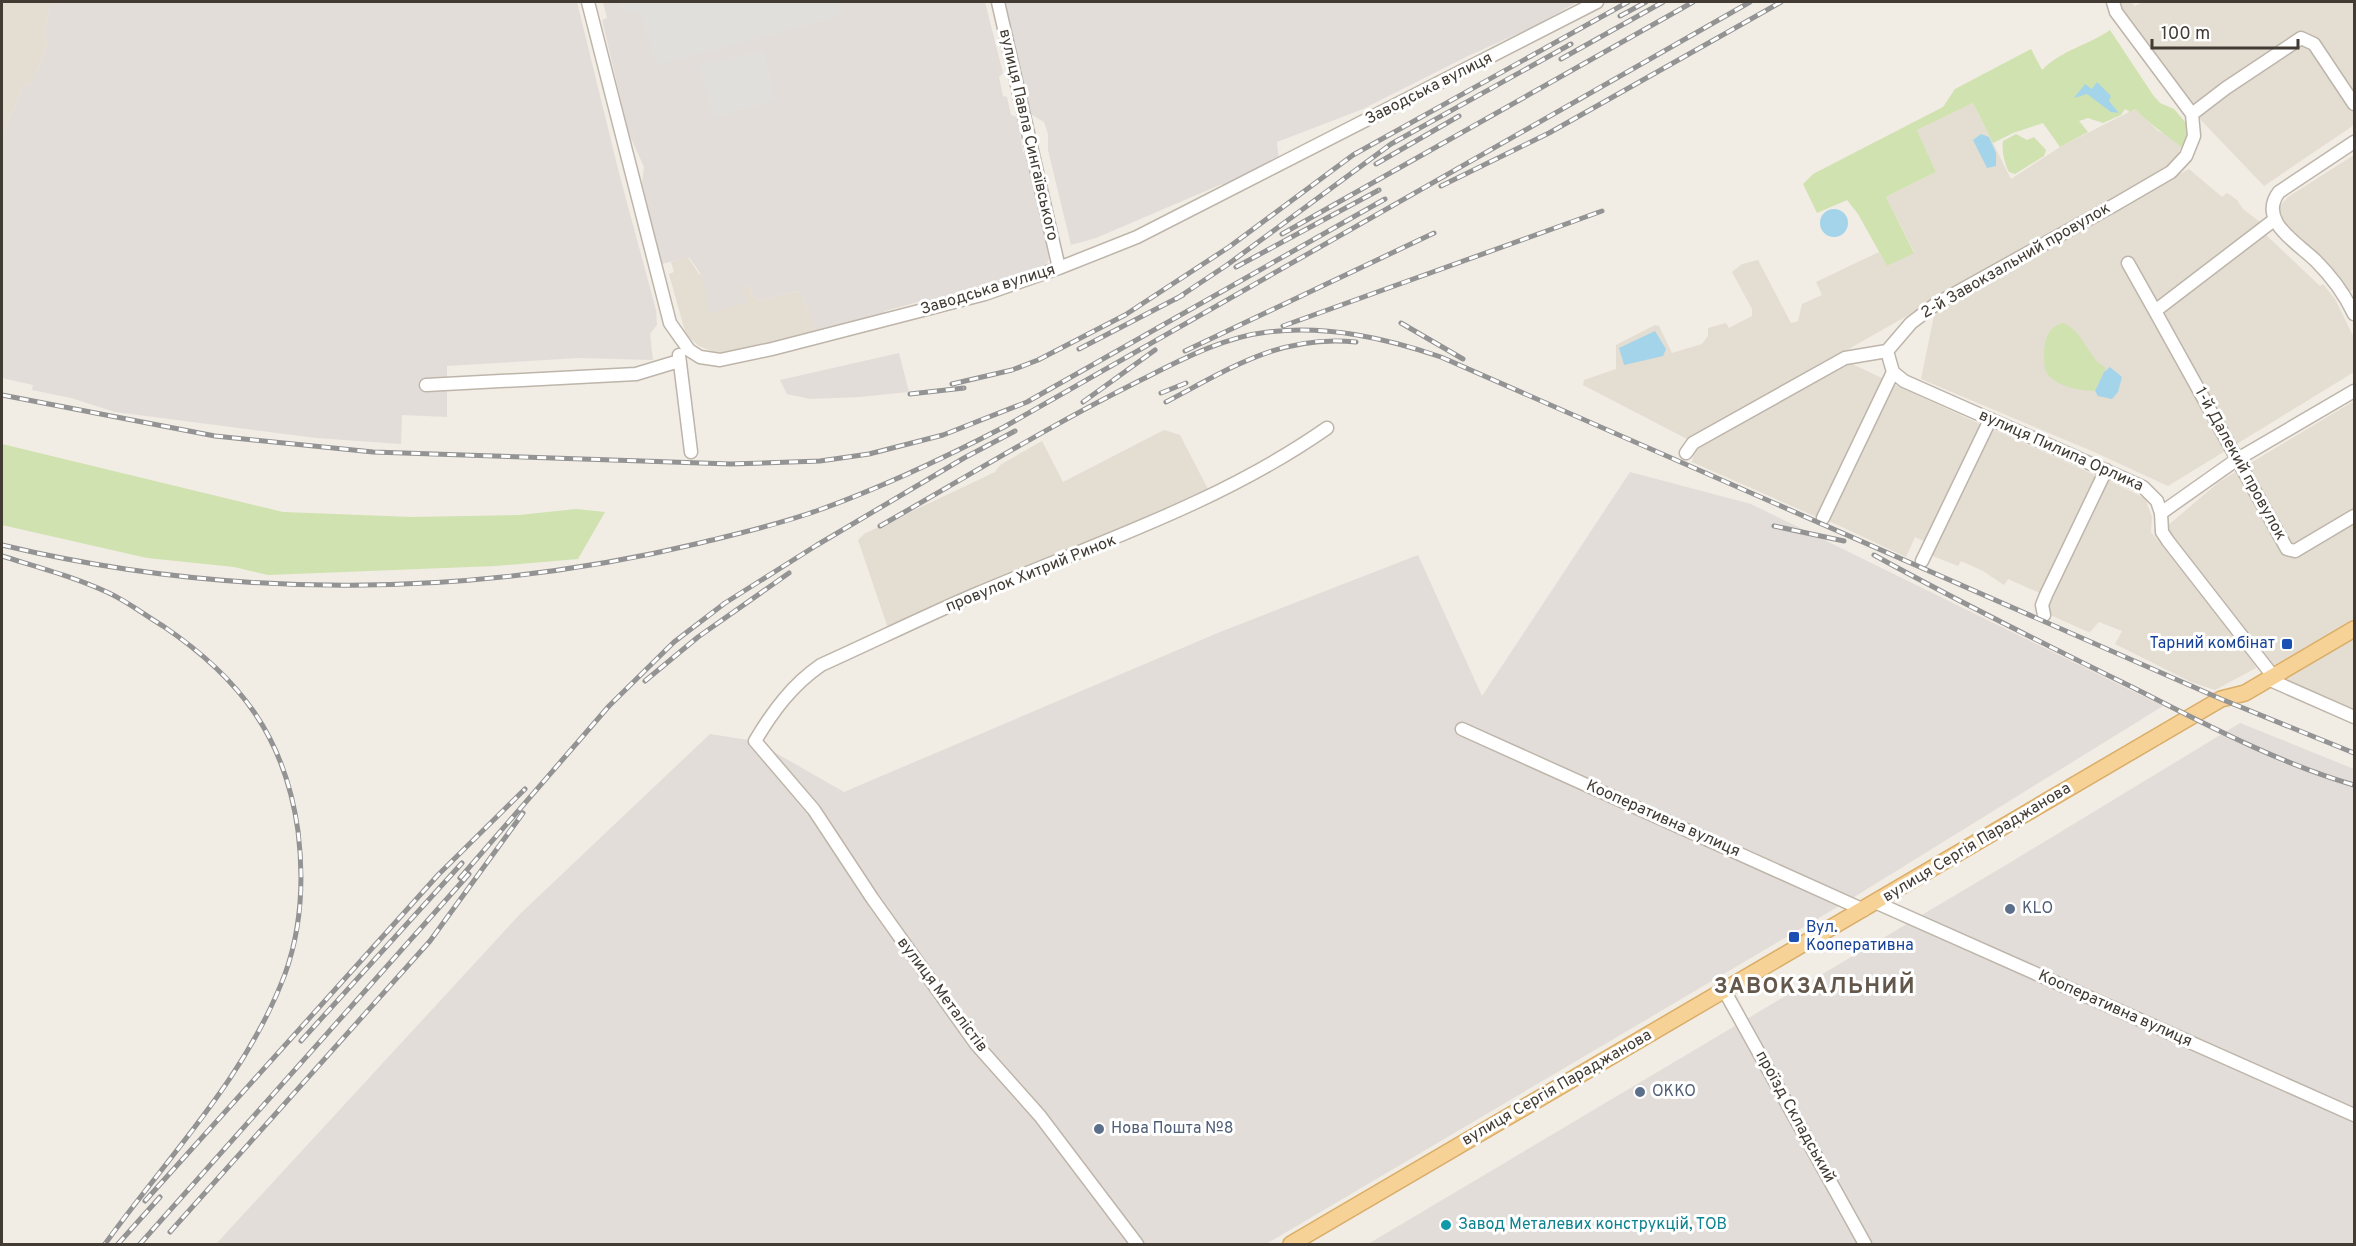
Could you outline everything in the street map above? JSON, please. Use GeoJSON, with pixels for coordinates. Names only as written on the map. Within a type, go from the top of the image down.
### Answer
{"type":"FeatureCollection","features":[{"type":"Feature","properties":{"kind":"main road","name":"вулиця Сергія Параджанова"},"geometry":{"type":"LineString","coordinates":[[1291,1245],[2221,699],[2245,693],[2355,629]]}},
{"type":"Feature","properties":{"kind":"street"},"geometry":{"type":"LineString","coordinates":[[588,2],[670,323],[684,345],[678,356],[691,452]]}},
{"type":"Feature","properties":{"kind":"street","name":"вулиця Павла Сингаївського"},"geometry":{"type":"LineString","coordinates":[[998,2],[1059,268]]}},
{"type":"Feature","properties":{"kind":"street","name":"Заводська вулиця"},"geometry":{"type":"LineString","coordinates":[[684,345],[700,357],[713,360],[751,353],[985,294],[1059,268],[1137,237],[1597,2]]}},
{"type":"Feature","properties":{"kind":"street"},"geometry":{"type":"LineString","coordinates":[[2113,2],[2116,12],[2193,114],[2245,75],[2301,38],[2314,45],[2355,104]]}},
{"type":"Feature","properties":{"kind":"street","name":"2-й Завокзальний провулок"},"geometry":{"type":"LineString","coordinates":[[1887,351],[1911,323],[1936,304],[2171,172],[2191,146],[2194,136],[2193,114]]}},
{"type":"Feature","properties":{"kind":"street"},"geometry":{"type":"LineString","coordinates":[[2355,142],[2290,184],[2280,192],[2272,206],[2274,220],[2296,245],[2316,261],[2351,297],[2355,314]]}},
{"type":"Feature","properties":{"kind":"street"},"geometry":{"type":"LineString","coordinates":[[2155,311],[2274,220]]}},
{"type":"Feature","properties":{"kind":"street","name":"1-й Далекий провулок"},"geometry":{"type":"LineString","coordinates":[[2128,263],[2236,460],[2290,550],[2295,551],[2355,516]]}},
{"type":"Feature","properties":{"kind":"street"},"geometry":{"type":"LineString","coordinates":[[1686,453],[1693,443],[1845,358],[1887,351],[1893,372],[1823,518]]}},
{"type":"Feature","properties":{"kind":"street"},"geometry":{"type":"LineString","coordinates":[[426,385],[636,374],[679,361]]}},
{"type":"Feature","properties":{"kind":"street","name":"вулиця Пилипа Орлика"},"geometry":{"type":"LineString","coordinates":[[1893,372],[1921,389],[2150,491],[2161,513],[2162,532],[2271,678]]}},
{"type":"Feature","properties":{"kind":"street"},"geometry":{"type":"LineString","coordinates":[[2161,513],[2236,460],[2355,391]]}},
{"type":"Feature","properties":{"kind":"street"},"geometry":{"type":"LineString","coordinates":[[1922,561],[1990,420]]}},
{"type":"Feature","properties":{"kind":"street","name":"провулок Хитрий Ринок"},"geometry":{"type":"LineString","coordinates":[[755,741],[769,718],[799,681],[821,665],[975,595],[1124,535],[1284,457],[1327,428]]}},
{"type":"Feature","properties":{"kind":"street"},"geometry":{"type":"LineString","coordinates":[[2044,615],[2042,610],[2046,595],[2106,470]]}},
{"type":"Feature","properties":{"kind":"street"},"geometry":{"type":"LineString","coordinates":[[2271,678],[2355,717]]}},
{"type":"Feature","properties":{"kind":"street","name":"Кооперативна вулиця"},"geometry":{"type":"LineString","coordinates":[[1462,729],[2355,1115]]}},
{"type":"Feature","properties":{"kind":"street","name":"вулиця Металістів"},"geometry":{"type":"LineString","coordinates":[[755,741],[814,810],[872,898],[976,1044],[1040,1116],[1137,1245]]}},
{"type":"Feature","properties":{"kind":"street","name":"проїзд Складський"},"geometry":{"type":"LineString","coordinates":[[1724,990],[1865,1245]]}},
{"type":"Feature","properties":{"kind":"shaded area"},"geometry":{"type":"Polygon","coordinates":[[[2,2],[51,2],[43,37],[48,40],[42,58],[31,85],[24,83],[2,136],[2,2]]]}},
{"type":"Feature","properties":{"kind":"shaded area"},"geometry":{"type":"Polygon","coordinates":[[[51,2],[577,2],[619,173],[656,310],[657,325],[650,334],[653,360],[579,358],[447,366],[447,417],[402,415],[401,444],[316,438],[115,412],[71,398],[32,390],[33,385],[2,378],[2,136],[24,83],[31,85],[42,58],[48,40],[43,37],[51,2]]]}},
{"type":"Feature","properties":{"kind":"shaded area"},"geometry":{"type":"Polygon","coordinates":[[[603,2],[985,2],[1003,73],[999,77],[1003,96],[1007,97],[1011,115],[1017,117],[1023,152],[1026,154],[1049,258],[1047,265],[927,303],[926,300],[885,311],[886,316],[816,334],[810,313],[799,291],[759,301],[753,297],[749,285],[743,287],[747,303],[710,313],[702,276],[689,257],[662,264],[642,183],[644,167],[629,134],[602,20],[607,18],[603,2]]]}},
{"type":"Feature","properties":{"kind":"shaded area"},"geometry":{"type":"Polygon","coordinates":[[[620,2],[838,2],[841,16],[657,65],[639,11],[622,13],[620,2]]]}},
{"type":"Feature","properties":{"kind":"shaded area"},"geometry":{"type":"Polygon","coordinates":[[[1005,2],[1577,2],[1537,25],[1468,56],[1363,109],[1277,142],[1279,161],[1224,190],[1222,184],[1096,238],[1071,245],[1048,150],[1048,134],[1044,122],[1032,115],[1029,106],[1005,2]]]}},
{"type":"Feature","properties":{"kind":"shaded area"},"geometry":{"type":"Polygon","coordinates":[[[2119,2],[2131,2],[2135,6],[2143,2],[2354,2],[2354,125],[2264,186],[2198,117],[2196,107],[2127,18],[2118,5],[2119,2]]]}},
{"type":"Feature","properties":{"kind":"shaded area"},"geometry":{"type":"Polygon","coordinates":[[[764,51],[775,100],[714,117],[699,64],[764,51]]]}},
{"type":"Feature","properties":{"kind":"shaded area"},"geometry":{"type":"Polygon","coordinates":[[[1973,103],[2011,179],[2060,147],[2135,109],[2158,131],[2167,134],[2181,147],[2174,163],[2163,170],[1689,440],[1583,385],[1584,380],[1616,369],[1616,345],[1655,325],[1659,326],[1672,353],[1702,344],[1708,336],[1708,328],[1726,323],[1729,328],[1752,316],[1752,309],[1732,272],[1742,264],[1758,260],[1791,323],[1798,321],[1802,304],[1822,295],[1816,282],[1879,252],[1887,266],[1914,252],[1886,197],[1936,172],[1917,130],[1973,103]]]}},
{"type":"Feature","properties":{"kind":"shaded area"},"geometry":{"type":"Polygon","coordinates":[[[2354,155],[2354,288],[2350,292],[2312,247],[2300,241],[2280,217],[2278,208],[2288,197],[2354,155]]]}},
{"type":"Feature","properties":{"kind":"shaded area"},"geometry":{"type":"Polygon","coordinates":[[[2189,169],[2222,197],[2227,193],[2237,200],[2243,209],[2264,225],[2265,234],[2320,286],[2323,284],[2335,299],[2354,338],[2354,372],[2168,486],[1921,379],[1935,311],[2189,169]]]}},
{"type":"Feature","properties":{"kind":"shaded area"},"geometry":{"type":"Polygon","coordinates":[[[688,257],[699,274],[743,287],[749,285],[753,297],[759,301],[799,291],[810,313],[816,334],[739,352],[716,353],[699,346],[686,335],[669,274],[674,272],[671,262],[688,257]]]}},
{"type":"Feature","properties":{"kind":"shaded area"},"geometry":{"type":"Polygon","coordinates":[[[899,353],[909,392],[810,399],[787,394],[780,380],[899,353]]]}},
{"type":"Feature","properties":{"kind":"shaded area"},"geometry":{"type":"Polygon","coordinates":[[[1848,362],[1886,380],[1819,518],[1692,462],[1695,450],[1702,444],[1848,362]]]}},
{"type":"Feature","properties":{"kind":"shaded area"},"geometry":{"type":"Polygon","coordinates":[[[1891,383],[1984,426],[1928,543],[1915,537],[1906,557],[1827,520],[1891,383]]]}},
{"type":"Feature","properties":{"kind":"shaded area"},"geometry":{"type":"Polygon","coordinates":[[[2354,401],[2354,620],[2272,666],[2166,527],[2219,482],[2354,401]]]}},
{"type":"Feature","properties":{"kind":"shaded area"},"geometry":{"type":"Polygon","coordinates":[[[1990,428],[2097,476],[2042,594],[2008,579],[2004,585],[1983,571],[1961,561],[1958,566],[1930,555],[1990,428]]]}},
{"type":"Feature","properties":{"kind":"shaded area"},"geometry":{"type":"Polygon","coordinates":[[[1164,430],[1180,435],[1210,493],[890,634],[858,540],[864,534],[995,472],[1000,465],[1042,441],[1063,482],[1164,430]]]}},
{"type":"Feature","properties":{"kind":"shaded area"},"geometry":{"type":"Polygon","coordinates":[[[1630,472],[1751,504],[2163,706],[1851,899],[1266,1244],[216,1244],[521,913],[710,734],[755,741],[844,792],[1220,632],[1418,555],[1482,696],[1630,472]]]}},
{"type":"Feature","properties":{"kind":"shaded area"},"geometry":{"type":"Polygon","coordinates":[[[2107,480],[2145,498],[2152,517],[2151,532],[2253,660],[2256,668],[2215,690],[2191,682],[2115,644],[2122,631],[2099,622],[2090,632],[2046,613],[2047,604],[2107,480]]]}},
{"type":"Feature","properties":{"kind":"shaded area"},"geometry":{"type":"Polygon","coordinates":[[[2354,638],[2354,712],[2320,698],[2285,679],[2354,638]]]}},
{"type":"Feature","properties":{"kind":"shaded area"},"geometry":{"type":"Polygon","coordinates":[[[2240,723],[2354,769],[2354,1244],[1368,1244],[2011,862],[2240,723]]]}},
{"type":"Feature","properties":{"kind":"green space"},"geometry":{"type":"Polygon","coordinates":[[[2110,30],[2153,95],[2160,103],[2174,109],[2187,124],[2186,141],[2181,147],[2135,109],[2130,112],[2125,109],[2121,115],[2103,123],[2088,118],[2079,121],[2088,132],[2060,147],[2043,123],[2013,133],[1993,143],[1973,103],[1917,130],[1936,172],[1886,197],[1914,253],[1887,266],[1858,214],[1847,200],[1817,213],[1803,184],[1813,174],[1943,107],[1955,89],[2031,49],[2042,70],[2058,57],[2110,30]]]}},
{"type":"Feature","properties":{"kind":"green space"},"geometry":{"type":"Polygon","coordinates":[[[2016,134],[2027,140],[2034,137],[2046,150],[2044,156],[2015,174],[2009,172],[2004,157],[2003,141],[2016,134]]]}},
{"type":"Feature","properties":{"kind":"green space"},"geometry":{"type":"Polygon","coordinates":[[[2063,323],[2076,332],[2100,364],[2106,368],[2095,391],[2060,384],[2045,370],[2045,342],[2051,330],[2063,323]]]}},
{"type":"Feature","properties":{"kind":"green space"},"geometry":{"type":"Polygon","coordinates":[[[2,444],[283,512],[412,517],[519,515],[576,509],[605,512],[578,559],[495,566],[268,575],[234,567],[147,558],[2,525],[2,444]]]}},
{"type":"Feature","properties":{"kind":"water"},"geometry":{"type":"Polygon","coordinates":[[[2097,82],[2111,96],[2109,101],[2119,113],[2111,112],[2087,94],[2074,98],[2085,84],[2092,89],[2097,82]]]}},
{"type":"Feature","properties":{"kind":"water"},"geometry":{"type":"Polygon","coordinates":[[[1981,134],[1989,137],[1996,153],[1996,166],[1987,168],[1973,140],[1981,134]]]}},
{"type":"Feature","properties":{"kind":"water"},"geometry":{"type":"Polygon","coordinates":[[[1834,209],[1844,213],[1848,223],[1844,233],[1834,237],[1824,233],[1820,223],[1824,213],[1834,209]]]}},
{"type":"Feature","properties":{"kind":"water"},"geometry":{"type":"Polygon","coordinates":[[[1655,331],[1666,349],[1663,356],[1624,365],[1619,348],[1655,331]]]}},
{"type":"Feature","properties":{"kind":"water"},"geometry":{"type":"Polygon","coordinates":[[[2110,367],[2122,377],[2118,392],[2112,399],[2098,396],[2095,391],[2104,372],[2110,367]]]}},
{"type":"Feature","properties":{"kind":"railway"},"geometry":{"type":"LineString","coordinates":[[952,384],[1012,370],[1038,360],[1125,315],[1229,247],[1353,155],[1628,2]]}},
{"type":"Feature","properties":{"kind":"railway"},"geometry":{"type":"LineString","coordinates":[[1620,16],[1646,2]]}},
{"type":"Feature","properties":{"kind":"railway"},"geometry":{"type":"LineString","coordinates":[[1561,59],[1663,2]]}},
{"type":"Feature","properties":{"kind":"railway"},"geometry":{"type":"LineString","coordinates":[[1282,234],[1693,2]]}},
{"type":"Feature","properties":{"kind":"railway"},"geometry":{"type":"LineString","coordinates":[[2,545],[88,563],[175,576],[263,583],[351,585],[439,582],[527,574],[614,561],[700,543],[790,520],[890,482],[1004,427],[1750,2]]}},
{"type":"Feature","properties":{"kind":"railway"},"geometry":{"type":"LineString","coordinates":[[1441,186],[1549,133],[1781,2]]}},
{"type":"Feature","properties":{"kind":"railway"},"geometry":{"type":"LineString","coordinates":[[1176,299],[1227,265],[1391,144],[1571,44]]}},
{"type":"Feature","properties":{"kind":"railway"},"geometry":{"type":"LineString","coordinates":[[1376,164],[1459,116]]}},
{"type":"Feature","properties":{"kind":"railway"},"geometry":{"type":"LineString","coordinates":[[1236,267],[1379,190]]}},
{"type":"Feature","properties":{"kind":"railway"},"geometry":{"type":"LineString","coordinates":[[2,395],[215,436],[373,452],[731,464],[820,461],[869,454],[943,435],[1027,402],[1385,199]]}},
{"type":"Feature","properties":{"kind":"railway"},"geometry":{"type":"LineString","coordinates":[[1283,326],[1602,211]]}},
{"type":"Feature","properties":{"kind":"railway"},"geometry":{"type":"LineString","coordinates":[[1185,351],[1434,233]]}},
{"type":"Feature","properties":{"kind":"railway"},"geometry":{"type":"LineString","coordinates":[[1079,349],[1183,295]]}},
{"type":"Feature","properties":{"kind":"railway"},"geometry":{"type":"LineString","coordinates":[[1401,323],[1463,359]]}},
{"type":"Feature","properties":{"kind":"railway"},"geometry":{"type":"LineString","coordinates":[[880,526],[1072,416],[1200,351],[1234,339],[1268,332],[1312,330],[1356,335],[1399,344],[1441,357],[2221,699],[2354,753]]}},
{"type":"Feature","properties":{"kind":"railway"},"geometry":{"type":"LineString","coordinates":[[1166,402],[1234,366],[1280,349],[1304,343],[1356,342]]}},
{"type":"Feature","properties":{"kind":"railway"},"geometry":{"type":"LineString","coordinates":[[1083,402],[1155,350]]}},
{"type":"Feature","properties":{"kind":"railway"},"geometry":{"type":"LineString","coordinates":[[1161,393],[1186,383]]}},
{"type":"Feature","properties":{"kind":"railway"},"geometry":{"type":"LineString","coordinates":[[910,394],[964,388]]}},
{"type":"Feature","properties":{"kind":"railway"},"geometry":{"type":"LineString","coordinates":[[460,878],[609,706],[674,642],[725,603],[817,545],[964,458],[1015,431]]}},
{"type":"Feature","properties":{"kind":"railway"},"geometry":{"type":"LineString","coordinates":[[1774,526],[1844,541]]}},
{"type":"Feature","properties":{"kind":"railway"},"geometry":{"type":"LineString","coordinates":[[1874,555],[1938,590],[2215,729],[2298,766],[2354,785]]}},
{"type":"Feature","properties":{"kind":"railway"},"geometry":{"type":"LineString","coordinates":[[2,556],[96,587],[130,604],[190,646],[215,667],[236,689],[270,739],[292,797],[298,831],[301,867],[298,921],[291,956],[269,1012],[228,1082],[105,1244]]}},
{"type":"Feature","properties":{"kind":"railway"},"geometry":{"type":"LineString","coordinates":[[645,681],[698,637],[789,573]]}},
{"type":"Feature","properties":{"kind":"railway"},"geometry":{"type":"LineString","coordinates":[[145,1201],[438,875],[525,789]]}},
{"type":"Feature","properties":{"kind":"railway"},"geometry":{"type":"LineString","coordinates":[[170,1232],[430,941],[523,813]]}},
{"type":"Feature","properties":{"kind":"railway"},"geometry":{"type":"LineString","coordinates":[[301,1041],[462,863]]}},
{"type":"Feature","properties":{"kind":"railway"},"geometry":{"type":"LineString","coordinates":[[140,1244],[469,874]]}},
{"type":"Feature","properties":{"kind":"railway"},"geometry":{"type":"LineString","coordinates":[[118,1244],[160,1197]]}},
{"type":"Feature","properties":{"kind":"place","name":"Тарний комбінат"},"geometry":{"type":"Point","coordinates":[2287,644]}},
{"type":"Feature","properties":{"kind":"place","name":"KLO"},"geometry":{"type":"Point","coordinates":[2010,909]}},
{"type":"Feature","properties":{"kind":"place","name":"Вул. Кооперативна"},"geometry":{"type":"Point","coordinates":[1794,937]}},
{"type":"Feature","properties":{"kind":"place","name":"ОККО"},"geometry":{"type":"Point","coordinates":[1640,1092]}},
{"type":"Feature","properties":{"kind":"place","name":"Нова Пошта №8"},"geometry":{"type":"Point","coordinates":[1099,1129]}},
{"type":"Feature","properties":{"kind":"place","name":"Завод Металевих конструкцій, ТОВ"},"geometry":{"type":"Point","coordinates":[1446,1225]}},
{"type":"Feature","properties":{"kind":"district","name":"ЗАВОКЗАЛЬНИЙ"},"geometry":{"type":"Point","coordinates":[1815,987]}}]}
